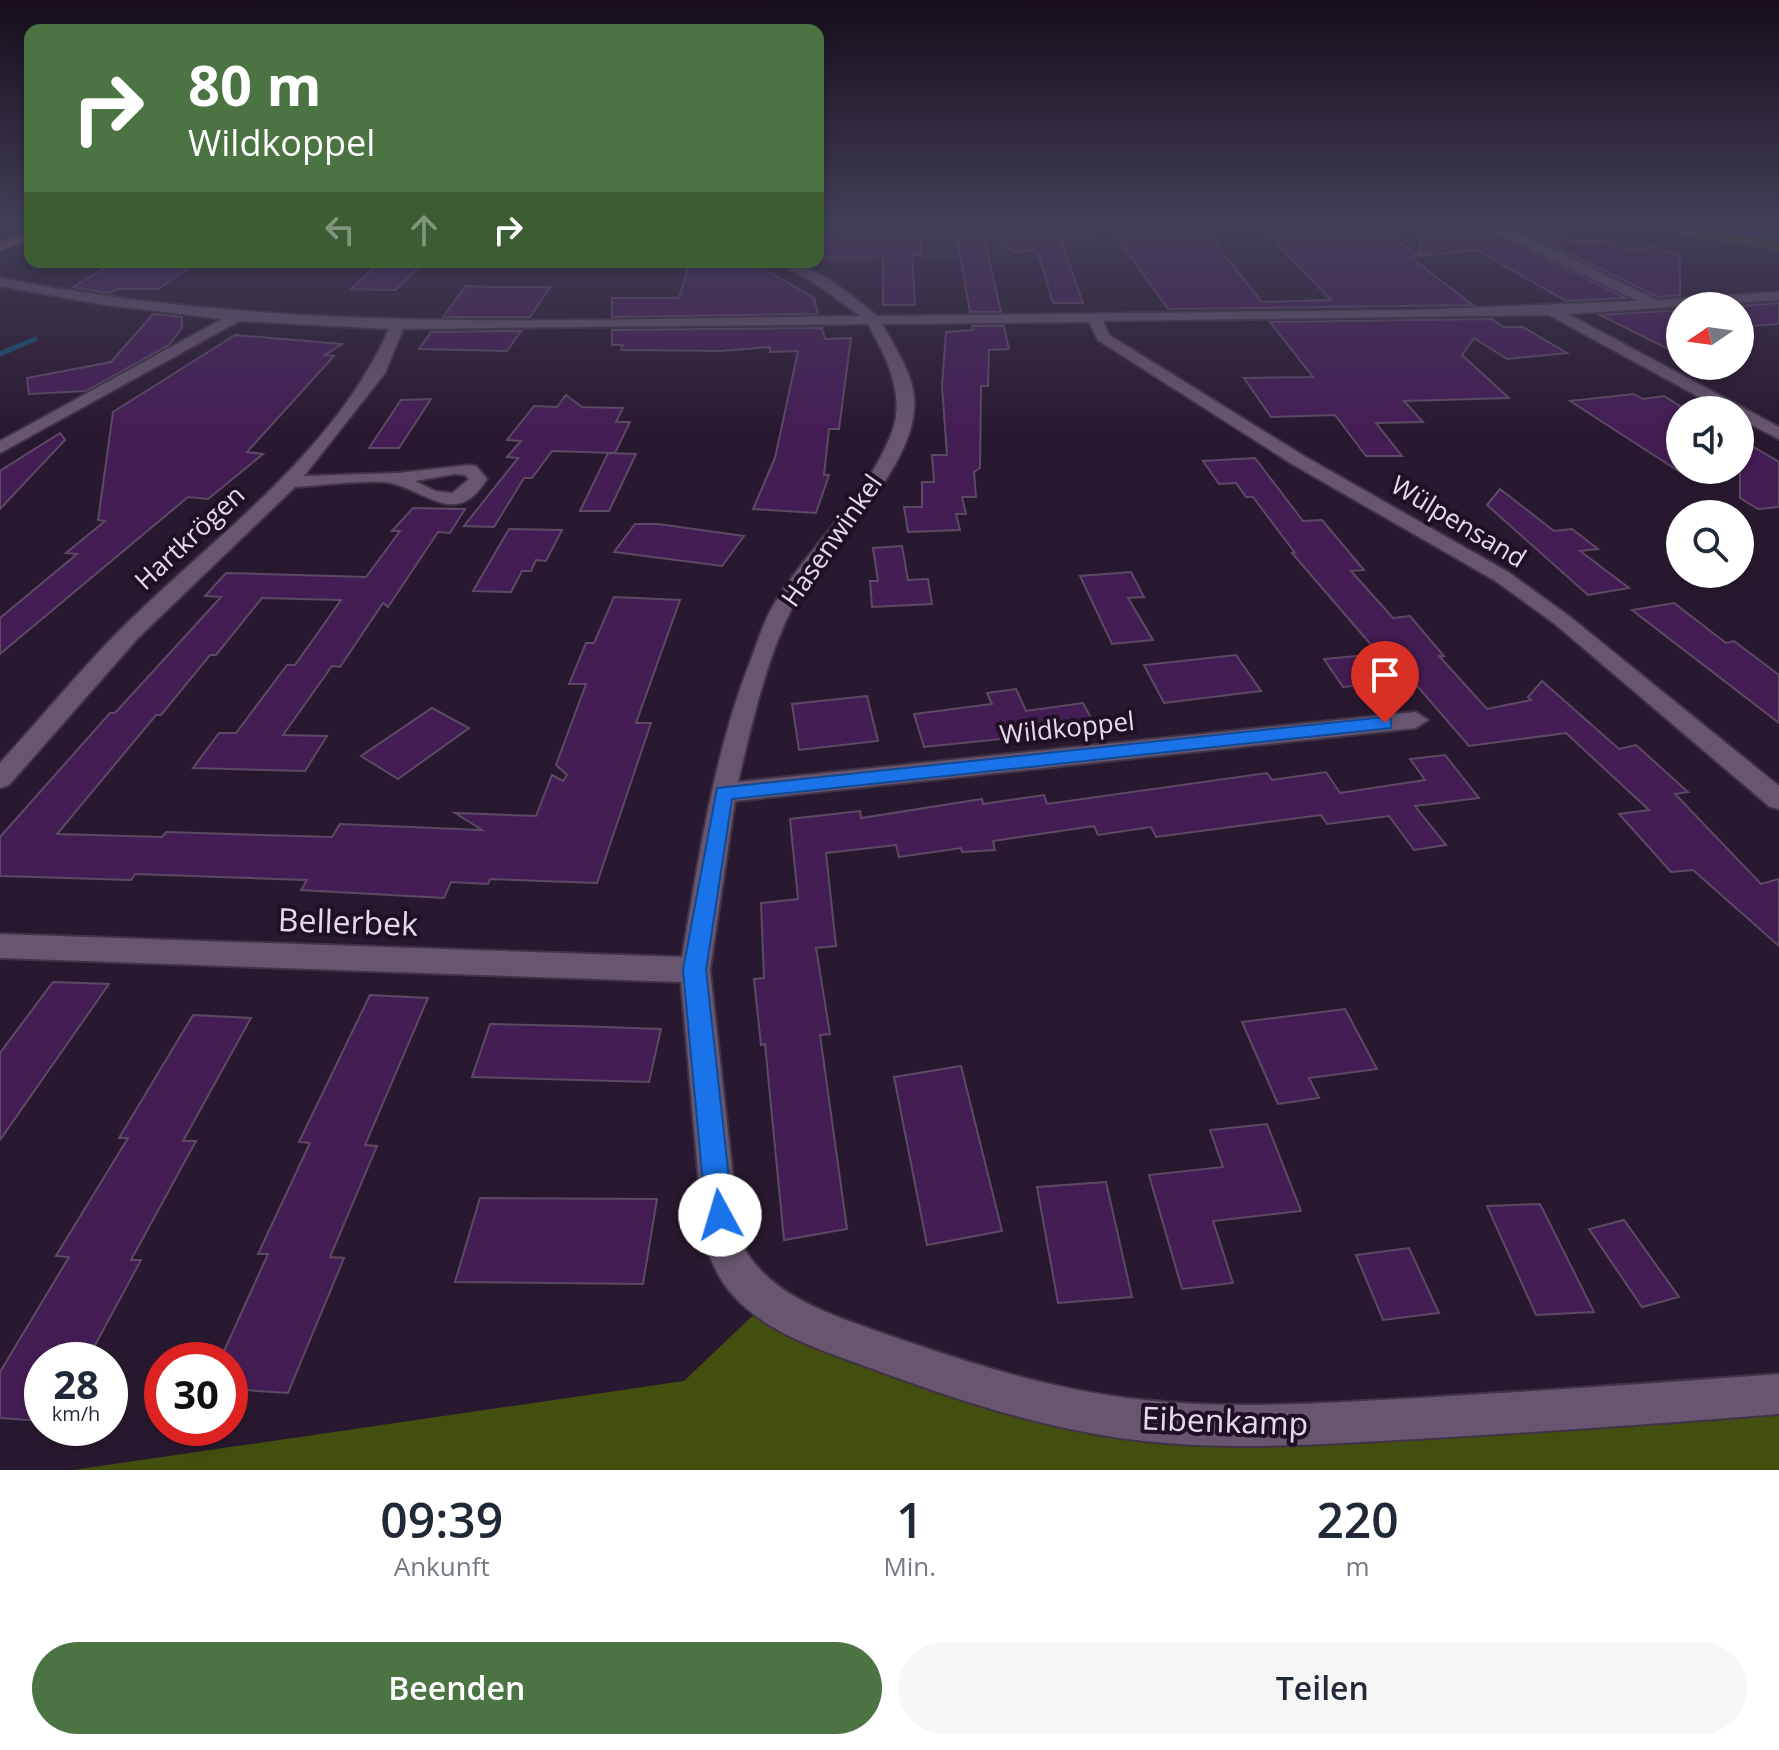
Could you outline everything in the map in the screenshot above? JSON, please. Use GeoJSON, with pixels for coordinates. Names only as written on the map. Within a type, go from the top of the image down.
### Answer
{"type":"FeatureCollection","features":[{"type":"Feature","properties":{"kind":"street"},"geometry":{"type":"LineString","coordinates":[[54,294],[234,318],[398,325],[1552,311],[1779,296]]}},
{"type":"Feature","properties":{"kind":"street"},"geometry":{"type":"LineString","coordinates":[[838,294],[872,318]]}},
{"type":"Feature","properties":{"kind":"street"},"geometry":{"type":"LineString","coordinates":[[1633,294],[1656,305]]}},
{"type":"Feature","properties":{"kind":"street"},"geometry":{"type":"LineString","coordinates":[[1552,311],[1710,396]]}},
{"type":"Feature","properties":{"kind":"street"},"geometry":{"type":"LineString","coordinates":[[0,448],[234,318]]}},
{"type":"Feature","properties":{"kind":"street","name":"Hasenwinkel"},"geometry":{"type":"LineString","coordinates":[[722,1241],[695,970],[723,793],[744,708],[782,608],[837,528],[860,506],[901,431],[906,396],[893,356],[872,318]]}},
{"type":"Feature","properties":{"kind":"street","name":"Wülpensand"},"geometry":{"type":"LineString","coordinates":[[1094,318],[1103,337],[1287,453],[1501,576],[1562,620],[1779,800]]}},
{"type":"Feature","properties":{"kind":"street","name":"Hartkrögen"},"geometry":{"type":"LineString","coordinates":[[0,779],[130,633],[290,482],[377,373],[398,325]]}},
{"type":"Feature","properties":{"kind":"street"},"geometry":{"type":"LineString","coordinates":[[1754,420],[1779,434]]}},
{"type":"Feature","properties":{"kind":"street"},"geometry":{"type":"LineString","coordinates":[[290,482],[398,478]]}},
{"type":"Feature","properties":{"kind":"street","name":"Wildkoppel"},"geometry":{"type":"LineString","coordinates":[[723,793],[1416,720]]}},
{"type":"Feature","properties":{"kind":"street","name":"Bellerbek"},"geometry":{"type":"LineString","coordinates":[[0,946],[695,970]]}},
{"type":"Feature","properties":{"kind":"street","name":"Eibenkamp"},"geometry":{"type":"LineString","coordinates":[[722,1241],[740,1279],[751,1290],[797,1319],[947,1376],[1022,1400],[1113,1417],[1282,1425],[1552,1412],[1779,1394]]}},
{"type":"Feature","properties":{"kind":"green space"},"geometry":{"type":"Polygon","coordinates":[[[768,1301],[831,1334],[1222,1424],[1779,1394],[1779,1470],[73,1470],[684,1381],[768,1301]]]}},
{"type":"Feature","properties":{"kind":"building"},"geometry":{"type":"Polygon","coordinates":[[[460,294],[546,294],[530,317],[443,317],[460,294]]]}},
{"type":"Feature","properties":{"kind":"building"},"geometry":{"type":"Polygon","coordinates":[[[680,294],[806,294],[814,298],[818,314],[612,317],[612,298],[679,298],[680,294]]]}},
{"type":"Feature","properties":{"kind":"building"},"geometry":{"type":"Polygon","coordinates":[[[883,294],[914,294],[915,305],[883,305],[883,294]]]}},
{"type":"Feature","properties":{"kind":"building"},"geometry":{"type":"Polygon","coordinates":[[[967,294],[997,294],[1001,312],[970,312],[967,294]]]}},
{"type":"Feature","properties":{"kind":"building"},"geometry":{"type":"Polygon","coordinates":[[[1050,294],[1080,294],[1083,303],[1053,303],[1050,294]]]}},
{"type":"Feature","properties":{"kind":"building"},"geometry":{"type":"Polygon","coordinates":[[[1157,294],[1255,294],[1262,302],[1331,300],[1325,294],[1458,294],[1473,305],[1168,309],[1157,294]]]}},
{"type":"Feature","properties":{"kind":"building"},"geometry":{"type":"Polygon","coordinates":[[[1553,294],[1617,294],[1626,298],[1566,301],[1553,294]]]}},
{"type":"Feature","properties":{"kind":"building"},"geometry":{"type":"Polygon","coordinates":[[[1779,303],[1779,324],[1754,326],[1754,305],[1779,303]]]}},
{"type":"Feature","properties":{"kind":"building"},"geometry":{"type":"Polygon","coordinates":[[[1666,311],[1666,348],[1600,315],[1666,311]]]}},
{"type":"Feature","properties":{"kind":"building"},"geometry":{"type":"Polygon","coordinates":[[[153,314],[182,317],[182,328],[169,345],[86,391],[29,394],[27,378],[111,362],[153,314]]]}},
{"type":"Feature","properties":{"kind":"building"},"geometry":{"type":"Polygon","coordinates":[[[1492,319],[1503,327],[1523,327],[1567,353],[1507,359],[1474,338],[1462,355],[1509,398],[1404,401],[1423,422],[1376,423],[1402,456],[1366,456],[1335,415],[1271,417],[1244,378],[1313,377],[1270,322],[1492,319]]]}},
{"type":"Feature","properties":{"kind":"building"},"geometry":{"type":"Polygon","coordinates":[[[972,326],[1004,326],[1009,349],[989,350],[988,386],[981,386],[980,468],[974,472],[976,497],[962,497],[966,514],[956,514],[960,530],[908,532],[904,507],[922,507],[922,482],[934,482],[932,455],[947,455],[942,386],[946,332],[973,330],[972,326]]]}},
{"type":"Feature","properties":{"kind":"building"},"geometry":{"type":"Polygon","coordinates":[[[822,328],[825,339],[851,338],[839,429],[829,429],[824,475],[829,475],[816,513],[753,509],[775,458],[798,351],[770,352],[770,347],[721,351],[621,350],[623,345],[612,345],[612,330],[822,328]]]}},
{"type":"Feature","properties":{"kind":"building"},"geometry":{"type":"Polygon","coordinates":[[[521,331],[507,351],[419,349],[431,332],[521,331]]]}},
{"type":"Feature","properties":{"kind":"building"},"geometry":{"type":"Polygon","coordinates":[[[235,335],[342,344],[325,355],[334,356],[247,452],[263,454],[208,499],[188,497],[0,654],[0,618],[77,554],[66,553],[105,521],[98,520],[113,412],[235,335]]]}},
{"type":"Feature","properties":{"kind":"building"},"geometry":{"type":"Polygon","coordinates":[[[1634,394],[1643,399],[1666,397],[1666,463],[1570,401],[1634,394]]]}},
{"type":"Feature","properties":{"kind":"building"},"geometry":{"type":"Polygon","coordinates":[[[566,395],[582,407],[623,408],[616,422],[630,422],[615,453],[552,451],[532,478],[524,478],[494,527],[464,526],[518,458],[507,457],[521,441],[507,440],[534,406],[557,407],[566,395]]]}},
{"type":"Feature","properties":{"kind":"building"},"geometry":{"type":"Polygon","coordinates":[[[431,399],[399,448],[369,448],[401,400],[431,399]]]}},
{"type":"Feature","properties":{"kind":"building"},"geometry":{"type":"Polygon","coordinates":[[[60,433],[65,440],[0,509],[0,471],[60,433]]]}},
{"type":"Feature","properties":{"kind":"building"},"geometry":{"type":"Polygon","coordinates":[[[1754,447],[1779,462],[1779,507],[1758,509],[1754,507],[1754,500],[1740,498],[1740,484],[1754,484],[1754,447]]]}},
{"type":"Feature","properties":{"kind":"building"},"geometry":{"type":"Polygon","coordinates":[[[608,453],[636,454],[609,511],[580,511],[608,453]]]}},
{"type":"Feature","properties":{"kind":"building"},"geometry":{"type":"Polygon","coordinates":[[[1255,458],[1303,521],[1322,520],[1364,570],[1351,571],[1393,618],[1410,616],[1444,656],[1439,656],[1487,709],[1531,700],[1528,697],[1542,681],[1619,749],[1636,745],[1688,792],[1675,794],[1761,884],[1779,879],[1779,946],[1693,870],[1671,872],[1619,814],[1649,810],[1566,733],[1469,746],[1412,680],[1343,687],[1324,659],[1379,654],[1292,553],[1295,553],[1253,497],[1246,497],[1236,483],[1219,484],[1203,461],[1255,458]]]}},
{"type":"Feature","properties":{"kind":"building"},"geometry":{"type":"Polygon","coordinates":[[[1500,489],[1554,531],[1572,529],[1598,549],[1580,551],[1629,588],[1588,595],[1487,505],[1500,489]]]}},
{"type":"Feature","properties":{"kind":"building"},"geometry":{"type":"Polygon","coordinates":[[[413,508],[465,509],[450,533],[438,532],[388,607],[383,603],[340,667],[332,666],[283,735],[327,736],[305,771],[193,768],[219,733],[236,733],[287,665],[295,665],[341,600],[262,598],[216,655],[210,655],[161,715],[156,715],[57,834],[162,837],[166,832],[332,837],[340,824],[482,830],[455,813],[536,816],[552,775],[563,781],[567,775],[556,765],[586,684],[569,684],[586,643],[594,643],[614,597],[680,600],[636,723],[651,723],[597,883],[490,879],[488,884],[451,882],[444,898],[301,890],[307,880],[135,874],[131,880],[0,876],[0,837],[110,713],[115,713],[221,597],[205,596],[226,573],[366,577],[400,531],[392,531],[413,508]]]}},
{"type":"Feature","properties":{"kind":"building"},"geometry":{"type":"Polygon","coordinates":[[[635,524],[658,524],[744,536],[722,566],[614,552],[635,524]]]}},
{"type":"Feature","properties":{"kind":"building"},"geometry":{"type":"Polygon","coordinates":[[[509,529],[562,530],[546,561],[536,560],[531,571],[522,571],[511,592],[473,591],[509,529]]]}},
{"type":"Feature","properties":{"kind":"building"},"geometry":{"type":"Polygon","coordinates":[[[902,546],[908,580],[928,579],[932,604],[872,607],[870,581],[878,581],[873,548],[902,546]]]}},
{"type":"Feature","properties":{"kind":"building"},"geometry":{"type":"Polygon","coordinates":[[[1131,572],[1144,597],[1128,598],[1153,640],[1112,644],[1080,576],[1131,572]]]}},
{"type":"Feature","properties":{"kind":"building"},"geometry":{"type":"Polygon","coordinates":[[[1674,603],[1726,643],[1734,641],[1779,675],[1779,723],[1632,610],[1674,603]]]}},
{"type":"Feature","properties":{"kind":"building"},"geometry":{"type":"Polygon","coordinates":[[[1236,655],[1261,691],[1164,703],[1144,665],[1236,655]]]}},
{"type":"Feature","properties":{"kind":"building"},"geometry":{"type":"Polygon","coordinates":[[[1016,689],[1026,711],[1083,703],[1097,729],[924,747],[914,714],[992,704],[987,693],[1016,689]]]}},
{"type":"Feature","properties":{"kind":"building"},"geometry":{"type":"Polygon","coordinates":[[[867,696],[878,741],[799,750],[792,704],[867,696]]]}},
{"type":"Feature","properties":{"kind":"building"},"geometry":{"type":"Polygon","coordinates":[[[432,708],[469,728],[398,779],[361,756],[432,708]]]}},
{"type":"Feature","properties":{"kind":"building"},"geometry":{"type":"Polygon","coordinates":[[[1445,755],[1479,798],[1415,806],[1446,845],[1414,850],[1389,816],[1327,824],[1321,815],[1156,837],[1151,827],[1098,835],[1094,826],[993,841],[995,850],[962,852],[961,848],[899,857],[896,845],[826,853],[836,946],[816,948],[830,1034],[820,1035],[847,1229],[784,1240],[765,1044],[761,1045],[754,979],[764,978],[761,903],[798,899],[790,819],[860,811],[861,818],[982,799],[983,804],[1044,795],[1047,804],[1267,773],[1272,780],[1326,772],[1340,793],[1425,780],[1410,759],[1445,755]]]}},
{"type":"Feature","properties":{"kind":"building"},"geometry":{"type":"Polygon","coordinates":[[[53,982],[109,984],[0,1140],[0,1053],[53,982]]]}},
{"type":"Feature","properties":{"kind":"building"},"geometry":{"type":"Polygon","coordinates":[[[370,995],[428,998],[365,1145],[377,1146],[330,1257],[344,1258],[288,1393],[248,1390],[248,1342],[228,1342],[268,1254],[258,1254],[310,1143],[299,1142],[370,995]]]}},
{"type":"Feature","properties":{"kind":"building"},"geometry":{"type":"Polygon","coordinates":[[[1345,1009],[1377,1069],[1309,1078],[1319,1098],[1278,1104],[1242,1022],[1345,1009]]]}},
{"type":"Feature","properties":{"kind":"building"},"geometry":{"type":"Polygon","coordinates":[[[193,1015],[251,1018],[183,1141],[196,1141],[131,1260],[141,1260],[97,1342],[24,1342],[24,1420],[0,1418],[0,1372],[69,1257],[56,1256],[128,1138],[119,1138],[193,1015]]]}},
{"type":"Feature","properties":{"kind":"building"},"geometry":{"type":"Polygon","coordinates":[[[490,1024],[661,1029],[649,1082],[472,1077],[490,1024]]]}},
{"type":"Feature","properties":{"kind":"building"},"geometry":{"type":"Polygon","coordinates":[[[961,1066],[1002,1231],[927,1245],[894,1077],[961,1066]]]}},
{"type":"Feature","properties":{"kind":"building"},"geometry":{"type":"Polygon","coordinates":[[[1267,1124],[1301,1211],[1213,1221],[1233,1283],[1182,1289],[1149,1175],[1223,1167],[1210,1130],[1267,1124]]]}},
{"type":"Feature","properties":{"kind":"building"},"geometry":{"type":"Polygon","coordinates":[[[1106,1182],[1132,1297],[1058,1303],[1037,1187],[1106,1182]]]}},
{"type":"Feature","properties":{"kind":"building"},"geometry":{"type":"Polygon","coordinates":[[[480,1198],[657,1199],[643,1284],[455,1282],[480,1198]]]}},
{"type":"Feature","properties":{"kind":"building"},"geometry":{"type":"Polygon","coordinates":[[[1540,1204],[1594,1312],[1536,1315],[1487,1206],[1540,1204]]]}},
{"type":"Feature","properties":{"kind":"building"},"geometry":{"type":"Polygon","coordinates":[[[1624,1220],[1679,1297],[1642,1307],[1589,1229],[1624,1220]]]}},
{"type":"Feature","properties":{"kind":"building"},"geometry":{"type":"Polygon","coordinates":[[[1409,1248],[1439,1313],[1383,1320],[1356,1255],[1409,1248]]]}},
{"type":"Feature","properties":{"kind":"waterway"},"geometry":{"type":"LineString","coordinates":[[0,354],[35,339]]}},
{"type":"Feature","properties":{"kind":"route"},"geometry":{"type":"LineString","coordinates":[[720,1215],[695,970],[723,793],[1385,723]]}}]}
